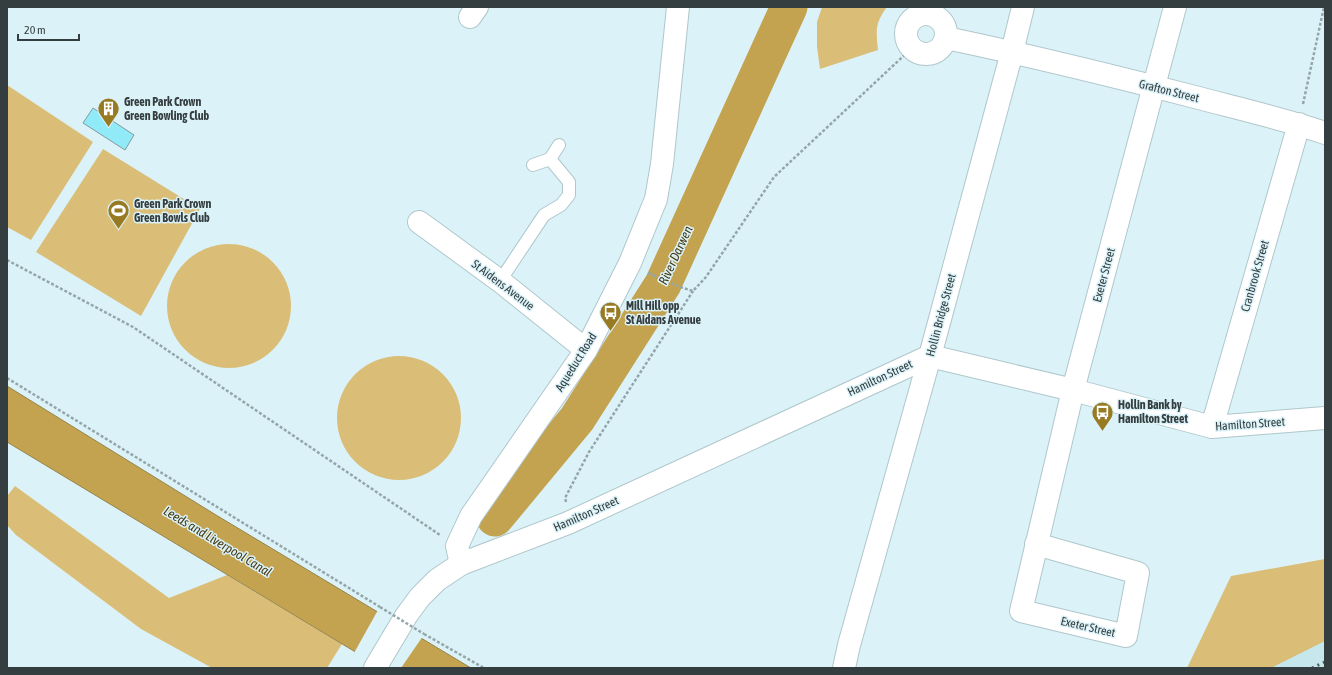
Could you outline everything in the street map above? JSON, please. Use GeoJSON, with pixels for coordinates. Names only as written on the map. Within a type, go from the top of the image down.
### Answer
{"type":"FeatureCollection","features":[{"type":"Feature","properties":{"kind":"street","name":"Aqueduct Road"},"geometry":{"type":"LineString","coordinates":[[459,555],[471,516],[586,350],[630,263],[656,199],[662,164],[678,7]]}},
{"type":"Feature","properties":{"kind":"street","name":"Hollin Bridge Street"},"geometry":{"type":"LineString","coordinates":[[844,668],[849,645],[930,356],[1023,7]]}},
{"type":"Feature","properties":{"kind":"street","name":"Exeter Street"},"geometry":{"type":"LineString","coordinates":[[1036,544],[1138,573],[1126,636],[1021,611],[1036,544],[1073,390],[1155,87],[1175,7]]}},
{"type":"Feature","properties":{"kind":"street"},"geometry":{"type":"LineString","coordinates":[[924,10],[940,19],[944,24],[946,38],[940,49],[929,54],[917,52],[908,43],[906,29],[909,22],[924,10]]}},
{"type":"Feature","properties":{"kind":"street","name":"Grafton Street"},"geometry":{"type":"LineString","coordinates":[[946,38],[1012,52],[1155,87],[1298,124],[1325,133]]}},
{"type":"Feature","properties":{"kind":"street","name":"Cranbrook Street"},"geometry":{"type":"LineString","coordinates":[[1212,428],[1298,124]]}},
{"type":"Feature","properties":{"kind":"street","name":"St Aidens Avenue"},"geometry":{"type":"LineString","coordinates":[[418,222],[500,281],[586,350]]}},
{"type":"Feature","properties":{"kind":"street","name":"Hamilton Street"},"geometry":{"type":"LineString","coordinates":[[459,555],[568,523],[930,356],[1073,390],[1212,428],[1325,418]]}},
{"type":"Feature","properties":{"kind":"street"},"geometry":{"type":"LineString","coordinates":[[375,668],[406,616],[420,597],[459,555]]}},
{"type":"Feature","properties":{"kind":"lane"},"geometry":{"type":"LineString","coordinates":[[534,165],[550,159],[559,145]]}},
{"type":"Feature","properties":{"kind":"lane"},"geometry":{"type":"LineString","coordinates":[[500,281],[544,215],[561,205],[569,195],[569,182],[550,159]]}},
{"type":"Feature","properties":{"kind":"path"},"geometry":{"type":"LineString","coordinates":[[1298,124],[1324,7]]}},
{"type":"Feature","properties":{"kind":"path"},"geometry":{"type":"LineString","coordinates":[[568,523],[565,498],[589,452],[693,291],[706,277],[774,177],[912,48]]}},
{"type":"Feature","properties":{"kind":"path"},"geometry":{"type":"LineString","coordinates":[[7,260],[133,326],[459,555]]}},
{"type":"Feature","properties":{"kind":"path"},"geometry":{"type":"LineString","coordinates":[[648,273],[693,291]]}},
{"type":"Feature","properties":{"kind":"path"},"geometry":{"type":"LineString","coordinates":[[7,378],[424,634],[484,668]]}},
{"type":"Feature","properties":{"kind":"shaded area"},"geometry":{"type":"Polygon","coordinates":[[[822,7],[887,7],[878,22],[878,50],[820,69],[817,47],[817,22],[822,7]]]}},
{"type":"Feature","properties":{"kind":"shaded area"},"geometry":{"type":"Polygon","coordinates":[[[7,85],[93,142],[31,240],[7,227],[7,85]]]}},
{"type":"Feature","properties":{"kind":"shaded area","name":"Green Park Crown Green Bowls Club"},"geometry":{"type":"Polygon","coordinates":[[[103,149],[200,209],[141,316],[36,252],[103,149]]]}},
{"type":"Feature","properties":{"kind":"shaded area","name":"Green Park Crown Green Bowls Club"},"geometry":{"type":"Polygon","coordinates":[[[229,244],[241,245],[253,249],[263,254],[273,262],[281,272],[286,282],[290,294],[290,318],[286,330],[281,340],[273,350],[263,358],[253,363],[241,367],[229,368],[217,367],[205,363],[195,358],[185,350],[177,340],[172,330],[168,318],[167,306],[168,294],[172,282],[177,272],[185,262],[195,254],[205,249],[217,245],[229,244]]]}},
{"type":"Feature","properties":{"kind":"shaded area"},"geometry":{"type":"Polygon","coordinates":[[[399,356],[411,357],[423,361],[433,366],[443,374],[451,384],[456,394],[460,406],[460,430],[456,442],[451,452],[443,462],[433,470],[423,475],[411,479],[399,480],[387,479],[375,475],[365,470],[355,462],[347,452],[342,442],[338,430],[337,418],[338,406],[342,394],[347,384],[355,374],[365,366],[375,361],[387,357],[399,356]]]}},
{"type":"Feature","properties":{"kind":"shaded area"},"geometry":{"type":"Polygon","coordinates":[[[15,486],[169,598],[227,575],[342,644],[327,668],[212,668],[141,629],[16,535],[7,525],[7,496],[15,486]]]}},
{"type":"Feature","properties":{"kind":"shaded area"},"geometry":{"type":"Polygon","coordinates":[[[1325,559],[1325,641],[1271,668],[1187,668],[1231,576],[1325,559]]]}},
{"type":"Feature","properties":{"kind":"shaded area"},"geometry":{"type":"Polygon","coordinates":[[[1325,640],[1325,668],[1266,668],[1325,640]]]}},
{"type":"Feature","properties":{"kind":"water","name":"Leeds and Liverpool Canal"},"geometry":{"type":"Polygon","coordinates":[[[7,386],[216,515],[471,668],[382,668],[7,442],[7,386]]]}},
{"type":"Feature","properties":{"kind":"pier"},"geometry":{"type":"Polygon","coordinates":[[[378,610],[423,636],[401,668],[378,668],[354,653],[378,610]]]}},
{"type":"Feature","properties":{"kind":"building","name":"Green Park Crown Green Bowling Club"},"geometry":{"type":"Polygon","coordinates":[[[93,108],[134,135],[125,150],[83,123],[93,108]]]}},
{"type":"Feature","properties":{"kind":"waterway","name":"River Darwen"},"geometry":{"type":"LineString","coordinates":[[495,518],[577,419],[663,284],[789,7]]}},
{"type":"Feature","properties":{"kind":"railway"},"geometry":{"type":"LineString","coordinates":[[1312,668],[1325,662]]}},
{"type":"Feature","properties":{"kind":"place","name":"Green Park Crown Green Bowling Club"},"geometry":{"type":"Point","coordinates":[109,128]}},
{"type":"Feature","properties":{"kind":"place","name":"Green Park Crown Green Bowls Club"},"geometry":{"type":"Point","coordinates":[119,230]}},
{"type":"Feature","properties":{"kind":"place","name":"Mill Hill opp St Aidans Avenue"},"geometry":{"type":"Point","coordinates":[610,332]}},
{"type":"Feature","properties":{"kind":"place","name":"Hollin Bank by Hamilton Street"},"geometry":{"type":"Point","coordinates":[1102,432]}}]}
